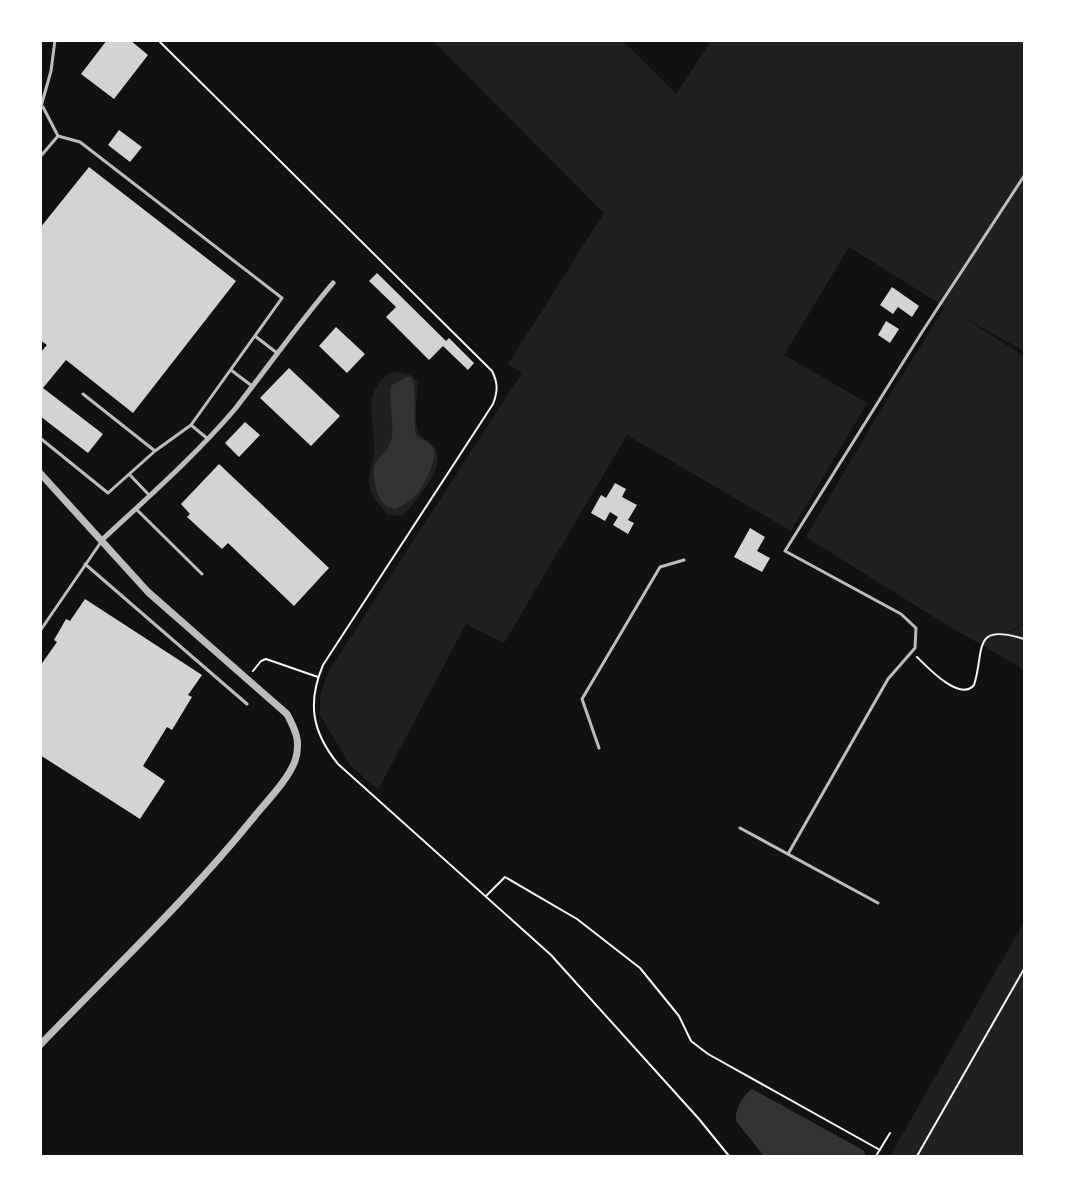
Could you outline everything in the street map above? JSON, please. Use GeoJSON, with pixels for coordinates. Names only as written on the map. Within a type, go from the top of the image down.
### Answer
{"type":"FeatureCollection","features":[{"type":"Feature","properties":{"kind":"street"},"geometry":{"type":"LineString","coordinates":[[102,540],[208,439],[333,283]]}},
{"type":"Feature","properties":{"kind":"street"},"geometry":{"type":"LineString","coordinates":[[40,473],[148,592],[287,714],[298,734],[299,746],[294,764],[222,856],[40,1045]]}},
{"type":"Feature","properties":{"kind":"lane"},"geometry":{"type":"LineString","coordinates":[[40,438],[108,493],[155,451],[190,425],[282,298],[80,142],[58,136],[42,109],[55,40]]}},
{"type":"Feature","properties":{"kind":"lane"},"geometry":{"type":"LineString","coordinates":[[40,158],[58,136]]}},
{"type":"Feature","properties":{"kind":"lane"},"geometry":{"type":"LineString","coordinates":[[788,854],[888,679],[915,648],[916,628],[901,614],[785,550],[909,352],[1024,176]]}},
{"type":"Feature","properties":{"kind":"lane"},"geometry":{"type":"LineString","coordinates":[[255,336],[277,353]]}},
{"type":"Feature","properties":{"kind":"lane"},"geometry":{"type":"LineString","coordinates":[[231,370],[252,386]]}},
{"type":"Feature","properties":{"kind":"lane"},"geometry":{"type":"LineString","coordinates":[[83,394],[155,451]]}},
{"type":"Feature","properties":{"kind":"lane"},"geometry":{"type":"LineString","coordinates":[[190,425],[208,439]]}},
{"type":"Feature","properties":{"kind":"lane"},"geometry":{"type":"LineString","coordinates":[[129,474],[150,496]]}},
{"type":"Feature","properties":{"kind":"lane"},"geometry":{"type":"LineString","coordinates":[[136,509],[202,574]]}},
{"type":"Feature","properties":{"kind":"lane"},"geometry":{"type":"LineString","coordinates":[[40,631],[102,540]]}},
{"type":"Feature","properties":{"kind":"lane"},"geometry":{"type":"LineString","coordinates":[[599,748],[582,699],[660,567],[684,560]]}},
{"type":"Feature","properties":{"kind":"lane"},"geometry":{"type":"LineString","coordinates":[[85,564],[247,704]]}},
{"type":"Feature","properties":{"kind":"lane"},"geometry":{"type":"LineString","coordinates":[[740,828],[878,903]]}},
{"type":"Feature","properties":{"kind":"path"},"geometry":{"type":"LineString","coordinates":[[158,40],[492,371],[497,382],[497,393],[493,404],[329,655],[318,677],[313,707],[316,729],[325,748],[338,764],[551,955],[699,1119],[729,1156]]}},
{"type":"Feature","properties":{"kind":"path"},"geometry":{"type":"LineString","coordinates":[[915,648],[917,657],[931,670],[955,688],[965,690],[974,685],[981,644],[986,638],[998,635],[1024,640],[1024,630]]}},
{"type":"Feature","properties":{"kind":"path"},"geometry":{"type":"LineString","coordinates":[[248,679],[266,659],[318,677]]}},
{"type":"Feature","properties":{"kind":"path"},"geometry":{"type":"LineString","coordinates":[[486,896],[505,877],[577,919],[640,968],[680,1016],[691,1041],[708,1054],[880,1149]]}},
{"type":"Feature","properties":{"kind":"path"},"geometry":{"type":"LineString","coordinates":[[917,1156],[1024,969]]}},
{"type":"Feature","properties":{"kind":"path"},"geometry":{"type":"LineString","coordinates":[[876,1156],[890,1134]]}},
{"type":"Feature","properties":{"kind":"shaded area"},"geometry":{"type":"Polygon","coordinates":[[[433,41],[623,41],[676,94],[711,41],[1024,41],[1024,351],[961,316],[1024,356],[1024,624],[980,644],[806,537],[880,411],[945,307],[849,247],[784,355],[867,403],[791,531],[627,435],[504,643],[466,624],[378,790],[350,765],[320,715],[320,697],[327,674],[522,373],[508,364],[604,213],[433,41]]]}},
{"type":"Feature","properties":{"kind":"shaded area"},"geometry":{"type":"Polygon","coordinates":[[[392,372],[408,374],[414,377],[418,384],[416,408],[418,431],[433,446],[438,460],[427,486],[402,516],[388,515],[373,496],[369,484],[374,452],[372,398],[382,380],[392,372]]]}},
{"type":"Feature","properties":{"kind":"shaded area"},"geometry":{"type":"Polygon","coordinates":[[[411,377],[413,382],[416,436],[426,441],[434,450],[434,459],[416,496],[395,509],[387,507],[380,498],[375,486],[374,467],[391,441],[391,385],[411,377]]]}},
{"type":"Feature","properties":{"kind":"shaded area"},"geometry":{"type":"Polygon","coordinates":[[[1024,625],[1024,670],[981,644],[1024,625]]]}},
{"type":"Feature","properties":{"kind":"shaded area"},"geometry":{"type":"Polygon","coordinates":[[[1024,922],[1024,1156],[890,1156],[1024,922]]]}},
{"type":"Feature","properties":{"kind":"shaded area"},"geometry":{"type":"Polygon","coordinates":[[[752,1089],[863,1150],[866,1155],[764,1156],[736,1121],[736,1112],[740,1103],[752,1089]]]}},
{"type":"Feature","properties":{"kind":"building"},"geometry":{"type":"Polygon","coordinates":[[[107,40],[130,40],[148,55],[114,99],[81,74],[107,40]]]}},
{"type":"Feature","properties":{"kind":"building"},"geometry":{"type":"Polygon","coordinates":[[[119,130],[142,147],[130,162],[108,145],[119,130]]]}},
{"type":"Feature","properties":{"kind":"building"},"geometry":{"type":"Polygon","coordinates":[[[89,167],[236,281],[133,413],[66,360],[43,388],[103,434],[88,453],[40,416],[40,353],[47,345],[40,340],[40,228],[89,167]]]}},
{"type":"Feature","properties":{"kind":"building"},"geometry":{"type":"Polygon","coordinates":[[[377,273],[446,341],[449,338],[474,363],[468,370],[443,346],[429,360],[386,317],[396,307],[369,281],[377,273]]]}},
{"type":"Feature","properties":{"kind":"building"},"geometry":{"type":"Polygon","coordinates":[[[892,287],[919,306],[912,317],[898,307],[893,314],[880,305],[892,287]]]}},
{"type":"Feature","properties":{"kind":"building"},"geometry":{"type":"Polygon","coordinates":[[[886,321],[899,329],[890,343],[878,335],[886,321]]]}},
{"type":"Feature","properties":{"kind":"building"},"geometry":{"type":"Polygon","coordinates":[[[336,327],[365,354],[347,373],[319,346],[336,327]]]}},
{"type":"Feature","properties":{"kind":"building"},"geometry":{"type":"Polygon","coordinates":[[[289,368],[340,416],[311,446],[260,398],[289,368]]]}},
{"type":"Feature","properties":{"kind":"building"},"geometry":{"type":"Polygon","coordinates":[[[245,422],[260,435],[239,457],[225,443],[245,422]]]}},
{"type":"Feature","properties":{"kind":"building"},"geometry":{"type":"Polygon","coordinates":[[[219,464],[329,568],[294,606],[228,543],[222,549],[187,517],[190,514],[181,504],[219,464]]]}},
{"type":"Feature","properties":{"kind":"building"},"geometry":{"type":"Polygon","coordinates":[[[615,483],[626,489],[622,497],[637,505],[628,520],[634,523],[628,534],[613,525],[618,517],[610,512],[605,521],[591,513],[601,495],[606,498],[615,483]]]}},
{"type":"Feature","properties":{"kind":"building"},"geometry":{"type":"Polygon","coordinates":[[[750,528],[765,537],[757,551],[770,558],[762,572],[734,557],[750,528]]]}},
{"type":"Feature","properties":{"kind":"building"},"geometry":{"type":"Polygon","coordinates":[[[85,599],[202,675],[188,695],[192,697],[172,730],[167,727],[143,766],[165,781],[140,819],[40,755],[40,666],[57,642],[54,640],[66,619],[70,621],[85,599]]]}}]}
